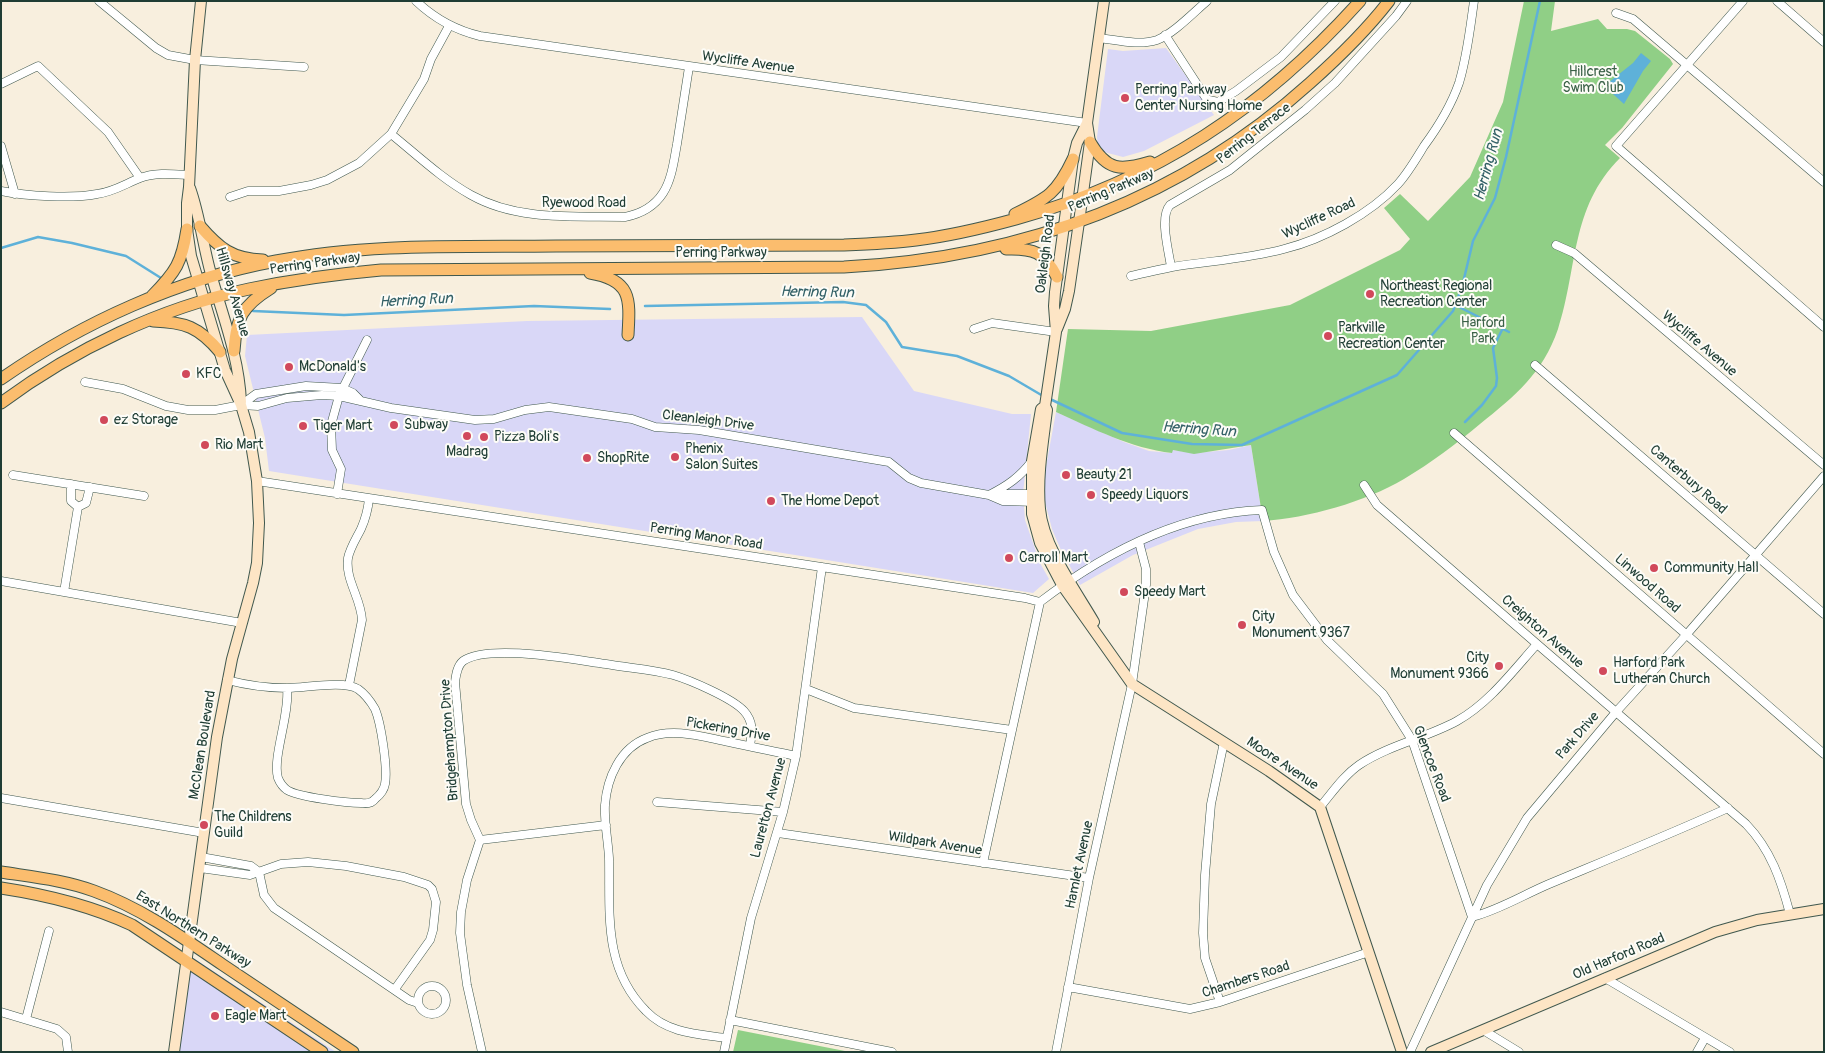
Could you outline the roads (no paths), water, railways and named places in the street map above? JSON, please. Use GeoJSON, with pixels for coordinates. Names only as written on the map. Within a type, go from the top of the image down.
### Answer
{"type":"FeatureCollection","features":[{"type":"Feature","properties":{"kind":"main road","name":"Perring Parkway"},"geometry":{"type":"LineString","coordinates":[[1,379],[33,356],[66,338],[150,298],[212,276],[277,260],[363,250],[428,247],[844,245],[918,240],[987,227],[1082,198],[1126,180],[1176,154],[1219,127],[1278,81],[1311,53],[1360,1]]}},
{"type":"Feature","properties":{"kind":"main road","name":"Perring Parkway"},"geometry":{"type":"LineString","coordinates":[[1,403],[44,374],[82,352],[146,321],[204,301],[278,283],[381,270],[844,268],[952,256],[1016,242],[1063,228],[1133,202],[1186,174],[1231,145],[1263,123],[1328,67],[1389,1]]}},
{"type":"Feature","properties":{"kind":"main road"},"geometry":{"type":"LineString","coordinates":[[1090,142],[1102,160],[1117,167],[1134,166],[1176,154]]}},
{"type":"Feature","properties":{"kind":"main road"},"geometry":{"type":"LineString","coordinates":[[987,227],[1040,202],[1050,195],[1064,177],[1073,159]]}},
{"type":"Feature","properties":{"kind":"main road"},"geometry":{"type":"LineString","coordinates":[[200,226],[219,246],[238,257],[250,260],[277,260]]}},
{"type":"Feature","properties":{"kind":"main road"},"geometry":{"type":"LineString","coordinates":[[150,298],[165,284],[182,257],[187,229]]}},
{"type":"Feature","properties":{"kind":"main road"},"geometry":{"type":"LineString","coordinates":[[952,256],[1008,249],[1032,251],[1046,259],[1056,277]]}},
{"type":"Feature","properties":{"kind":"main road"},"geometry":{"type":"LineString","coordinates":[[564,269],[601,275],[621,285],[628,302],[628,335]]}},
{"type":"Feature","properties":{"kind":"main road"},"geometry":{"type":"LineString","coordinates":[[234,351],[235,329],[246,307],[258,296],[278,283]]}},
{"type":"Feature","properties":{"kind":"main road"},"geometry":{"type":"LineString","coordinates":[[146,321],[173,322],[197,330],[209,339],[220,352]]}},
{"type":"Feature","properties":{"kind":"main road","name":"East Northern Parkway"},"geometry":{"type":"LineString","coordinates":[[1,872],[63,882],[93,891],[144,914],[353,1052]]}},
{"type":"Feature","properties":{"kind":"main road","name":"East Northern Parkway"},"geometry":{"type":"LineString","coordinates":[[1,888],[46,895],[107,913],[132,925],[322,1052]]}},
{"type":"Feature","properties":{"kind":"street"},"geometry":{"type":"LineString","coordinates":[[99,1],[164,53],[174,57],[304,67]]}},
{"type":"Feature","properties":{"kind":"street","name":"Hillsway Avenue"},"geometry":{"type":"LineString","coordinates":[[198,281],[191,256],[186,203],[189,187],[195,60],[202,1]]}},
{"type":"Feature","properties":{"kind":"street","name":"Wycliffe Avenue"},"geometry":{"type":"LineString","coordinates":[[416,1],[449,26],[480,36],[1087,123]]}},
{"type":"Feature","properties":{"kind":"street","name":"Oakleigh Road"},"geometry":{"type":"LineString","coordinates":[[1035,498],[1039,480],[1047,410],[1045,405],[1056,332],[1069,292],[1079,222],[1090,142],[1087,123],[1104,1]]}},
{"type":"Feature","properties":{"kind":"street"},"geometry":{"type":"LineString","coordinates":[[1099,38],[1141,42],[1157,40],[1207,1]]}},
{"type":"Feature","properties":{"kind":"street"},"geometry":{"type":"LineString","coordinates":[[1165,35],[1206,98],[1218,102],[1236,91],[1281,57],[1335,1]]}},
{"type":"Feature","properties":{"kind":"street","name":"Perring Terrace"},"geometry":{"type":"LineString","coordinates":[[1171,267],[1164,218],[1166,210],[1170,205],[1230,170],[1305,110],[1341,76],[1407,1]]}},
{"type":"Feature","properties":{"kind":"street","name":"Wycliffe Road"},"geometry":{"type":"LineString","coordinates":[[1131,276],[1171,267],[1244,257],[1297,245],[1347,222],[1365,212],[1384,197],[1400,182],[1433,134],[1450,104],[1459,83],[1474,1]]}},
{"type":"Feature","properties":{"kind":"street"},"geometry":{"type":"LineString","coordinates":[[1743,1],[1616,146],[1824,328]]}},
{"type":"Feature","properties":{"kind":"street"},"geometry":{"type":"LineString","coordinates":[[1777,1],[1824,42]]}},
{"type":"Feature","properties":{"kind":"street"},"geometry":{"type":"LineString","coordinates":[[1616,13],[1633,18],[1824,182]]}},
{"type":"Feature","properties":{"kind":"street"},"geometry":{"type":"LineString","coordinates":[[230,197],[248,191],[279,191],[311,185],[327,180],[359,162],[391,134],[424,79],[449,26]]}},
{"type":"Feature","properties":{"kind":"street"},"geometry":{"type":"LineString","coordinates":[[1,84],[38,66],[108,132],[140,178]]}},
{"type":"Feature","properties":{"kind":"street","name":"Ryewood Road"},"geometry":{"type":"LineString","coordinates":[[391,134],[469,194],[493,205],[532,215],[625,217],[634,215],[645,211],[654,203],[663,193],[669,182],[675,155],[688,67]]}},
{"type":"Feature","properties":{"kind":"street","name":"Oakleigh Road"},"geometry":{"type":"LineString","coordinates":[[1056,332],[1054,306],[1056,277],[1066,204],[1077,142],[1087,123]]}},
{"type":"Feature","properties":{"kind":"street"},"geometry":{"type":"LineString","coordinates":[[1,146],[15,194]]}},
{"type":"Feature","properties":{"kind":"street"},"geometry":{"type":"LineString","coordinates":[[1,191],[15,194],[96,195],[140,178],[164,174],[189,175]]}},
{"type":"Feature","properties":{"kind":"street","name":"Hillsway Avenue"},"geometry":{"type":"LineString","coordinates":[[189,187],[195,202],[212,276],[234,351],[240,384],[241,405]]}},
{"type":"Feature","properties":{"kind":"street","name":"Wycliffe Avenue"},"geometry":{"type":"LineString","coordinates":[[1556,245],[1574,253],[1824,465]]}},
{"type":"Feature","properties":{"kind":"street","name":"McClean Boulevard"},"geometry":{"type":"LineString","coordinates":[[174,1052],[227,680],[257,563],[259,524],[257,481],[251,442],[241,405],[232,387],[198,281]]}},
{"type":"Feature","properties":{"kind":"street"},"geometry":{"type":"LineString","coordinates":[[974,329],[992,323],[1056,332]]}},
{"type":"Feature","properties":{"kind":"street"},"geometry":{"type":"LineString","coordinates":[[337,494],[341,469],[332,450],[330,438],[331,425],[340,392],[367,340]]}},
{"type":"Feature","properties":{"kind":"street","name":"Canterbury Road"},"geometry":{"type":"LineString","coordinates":[[1535,365],[1824,614]]}},
{"type":"Feature","properties":{"kind":"street","name":"Cleanleigh Drive"},"geometry":{"type":"LineString","coordinates":[[85,382],[123,389],[166,406],[188,410],[215,410],[241,405],[258,406],[287,398],[340,392],[374,405],[475,420],[494,419],[525,410],[549,407],[632,419],[655,427],[699,430],[889,462],[909,478],[921,483],[990,495],[1003,493],[1035,498]]}},
{"type":"Feature","properties":{"kind":"street","name":"Oakleigh Road"},"geometry":{"type":"LineString","coordinates":[[1045,405],[1041,409],[1032,461],[1035,498],[1044,531],[1066,583]]}},
{"type":"Feature","properties":{"kind":"street","name":"Linwood Road"},"geometry":{"type":"LineString","coordinates":[[1454,432],[1824,754]]}},
{"type":"Feature","properties":{"kind":"street"},"geometry":{"type":"LineString","coordinates":[[990,495],[1004,488],[1022,474],[1032,461]]}},
{"type":"Feature","properties":{"kind":"street"},"geometry":{"type":"LineString","coordinates":[[13,475],[144,496]]}},
{"type":"Feature","properties":{"kind":"street","name":"Park Drive"},"geometry":{"type":"LineString","coordinates":[[1410,1052],[1497,866],[1527,818],[1567,768],[1687,634],[1824,476]]}},
{"type":"Feature","properties":{"kind":"street","name":"Perring Manor Road"},"geometry":{"type":"LineString","coordinates":[[257,481],[1025,598],[1040,602]]}},
{"type":"Feature","properties":{"kind":"street"},"geometry":{"type":"LineString","coordinates":[[71,484],[71,501],[78,507]]}},
{"type":"Feature","properties":{"kind":"street","name":"Creighton Avenue"},"geometry":{"type":"LineString","coordinates":[[1364,485],[1378,505],[1536,644],[1746,824],[1763,844],[1778,873],[1790,914]]}},
{"type":"Feature","properties":{"kind":"street"},"geometry":{"type":"LineString","coordinates":[[78,507],[86,504],[90,487]]}},
{"type":"Feature","properties":{"kind":"street"},"geometry":{"type":"LineString","coordinates":[[349,685],[362,620],[362,611],[350,580],[348,558],[352,545],[364,522],[369,499]]}},
{"type":"Feature","properties":{"kind":"street"},"geometry":{"type":"LineString","coordinates":[[64,592],[78,507]]}},
{"type":"Feature","properties":{"kind":"street","name":"Glencoe Road"},"geometry":{"type":"LineString","coordinates":[[1138,542],[1196,521],[1241,511],[1262,510],[1274,552],[1293,595],[1327,640],[1383,694],[1412,740],[1472,917]]}},
{"type":"Feature","properties":{"kind":"street"},"geometry":{"type":"LineString","coordinates":[[983,864],[1040,602],[1105,557],[1138,542]]}},
{"type":"Feature","properties":{"kind":"street","name":"Hamlet Avenue"},"geometry":{"type":"LineString","coordinates":[[1056,1052],[1089,878],[1132,684],[1146,585],[1146,569],[1138,542]]}},
{"type":"Feature","properties":{"kind":"street","name":"Laurelton Avenue"},"geometry":{"type":"LineString","coordinates":[[724,1052],[750,918],[784,812],[796,756],[822,567]]}},
{"type":"Feature","properties":{"kind":"street"},"geometry":{"type":"LineString","coordinates":[[1,581],[242,623]]}},
{"type":"Feature","properties":{"kind":"street","name":"Moore Avenue"},"geometry":{"type":"LineString","coordinates":[[1066,583],[1096,626],[1101,639],[1132,684],[1269,771],[1320,807],[1402,1052]]}},
{"type":"Feature","properties":{"kind":"street"},"geometry":{"type":"LineString","coordinates":[[1320,807],[1344,778],[1357,766],[1374,756],[1456,722],[1470,713],[1493,694],[1536,644]]}},
{"type":"Feature","properties":{"kind":"street","name":"Bridgehampton Drive"},"geometry":{"type":"LineString","coordinates":[[480,840],[471,820],[465,796],[455,682],[458,668],[462,662],[471,658],[497,653],[522,653],[673,675],[732,701],[743,710],[752,724],[750,746]]}},
{"type":"Feature","properties":{"kind":"street"},"geometry":{"type":"LineString","coordinates":[[227,680],[252,685],[287,688],[349,685],[360,691],[373,705],[380,729],[386,774],[385,784],[378,797],[368,803],[301,795],[288,791],[282,786],[278,776],[278,762],[287,704],[287,688]]}},
{"type":"Feature","properties":{"kind":"street"},"geometry":{"type":"LineString","coordinates":[[806,689],[854,708],[1012,730]]}},
{"type":"Feature","properties":{"kind":"street","name":"Pickering Drive"},"geometry":{"type":"LineString","coordinates":[[726,1038],[691,1033],[666,1026],[646,1012],[630,992],[616,962],[608,916],[608,853],[605,806],[612,775],[622,757],[636,743],[647,738],[669,733],[686,734],[796,756]]}},
{"type":"Feature","properties":{"kind":"street"},"geometry":{"type":"LineString","coordinates":[[1220,1002],[1205,958],[1203,933],[1205,876],[1211,804],[1224,742]]}},
{"type":"Feature","properties":{"kind":"street"},"geometry":{"type":"LineString","coordinates":[[1,798],[204,832]]}},
{"type":"Feature","properties":{"kind":"street"},"geometry":{"type":"LineString","coordinates":[[657,802],[784,812]]}},
{"type":"Feature","properties":{"kind":"street"},"geometry":{"type":"LineString","coordinates":[[1472,917],[1497,908],[1527,893],[1728,808]]}},
{"type":"Feature","properties":{"kind":"street"},"geometry":{"type":"LineString","coordinates":[[482,1052],[467,985],[460,932],[461,912],[467,880],[480,840],[606,826]]}},
{"type":"Feature","properties":{"kind":"street","name":"Wildpark Avenue"},"geometry":{"type":"LineString","coordinates":[[778,833],[1089,878]]}},
{"type":"Feature","properties":{"kind":"street"},"geometry":{"type":"LineString","coordinates":[[259,872],[281,864],[308,862],[346,866],[404,877],[428,885],[432,889],[436,902],[430,940],[395,989]]}},
{"type":"Feature","properties":{"kind":"street"},"geometry":{"type":"LineString","coordinates":[[201,863],[251,866],[259,872],[264,895],[274,908],[409,1000],[418,1003]]}},
{"type":"Feature","properties":{"kind":"street","name":"Old Harford Road"},"geometry":{"type":"LineString","coordinates":[[1432,1052],[1715,932],[1756,920],[1824,909]]}},
{"type":"Feature","properties":{"kind":"street"},"geometry":{"type":"LineString","coordinates":[[26,1019],[49,931]]}},
{"type":"Feature","properties":{"kind":"street","name":"Chambers Road"},"geometry":{"type":"LineString","coordinates":[[1068,987],[1182,1008],[1200,1008],[1369,952]]}},
{"type":"Feature","properties":{"kind":"street"},"geometry":{"type":"LineString","coordinates":[[1605,978],[1730,1052]]}},
{"type":"Feature","properties":{"kind":"street"},"geometry":{"type":"LineString","coordinates":[[1,1012],[52,1027],[62,1032],[66,1037],[68,1052]]}},
{"type":"Feature","properties":{"kind":"street"},"geometry":{"type":"LineString","coordinates":[[730,1020],[892,1052]]}},
{"type":"Feature","properties":{"kind":"street"},"geometry":{"type":"LineString","coordinates":[[1483,1030],[1519,1052]]}},
{"type":"Feature","properties":{"kind":"street"},"geometry":{"type":"LineString","coordinates":[[1697,1052],[1706,1038]]}},
{"type":"Feature","properties":{"kind":"water"},"geometry":{"type":"Polygon","coordinates":[[[1641,53],[1651,61],[1624,104],[1604,86],[1633,63],[1641,53]]]}},
{"type":"Feature","properties":{"kind":"waterway","name":"Herring Run"},"geometry":{"type":"LineString","coordinates":[[1050,399],[1122,433],[1192,444],[1242,445],[1397,375],[1453,311],[1462,287],[1473,241],[1495,198],[1506,157],[1540,1]]}},
{"type":"Feature","properties":{"kind":"waterway","name":"Herring Run"},"geometry":{"type":"LineString","coordinates":[[1,248],[38,237],[72,243],[126,256],[161,278]]}},
{"type":"Feature","properties":{"kind":"waterway","name":"Herring Run"},"geometry":{"type":"LineString","coordinates":[[645,306],[843,302],[866,305],[886,322],[902,347],[957,356],[1009,376],[1043,396]]}},
{"type":"Feature","properties":{"kind":"waterway"},"geometry":{"type":"LineString","coordinates":[[1455,305],[1509,332]]}},
{"type":"Feature","properties":{"kind":"waterway","name":"Herring Run"},"geometry":{"type":"LineString","coordinates":[[253,311],[344,315],[534,306],[610,309]]}},
{"type":"Feature","properties":{"kind":"waterway"},"geometry":{"type":"LineString","coordinates":[[1465,422],[1482,405],[1496,386],[1497,378],[1493,348],[1502,330]]}},
{"type":"Feature","properties":{"kind":"place","name":"Perring Parkway Center Nursing Home"},"geometry":{"type":"Point","coordinates":[1125,98]}},
{"type":"Feature","properties":{"kind":"place","name":"Northeast Regional Recreation Center"},"geometry":{"type":"Point","coordinates":[1370,294]}},
{"type":"Feature","properties":{"kind":"place","name":"Parkville Recreation Center"},"geometry":{"type":"Point","coordinates":[1328,336]}},
{"type":"Feature","properties":{"kind":"place","name":"McDonald's"},"geometry":{"type":"Point","coordinates":[289,367]}},
{"type":"Feature","properties":{"kind":"place","name":"KFC"},"geometry":{"type":"Point","coordinates":[186,374]}},
{"type":"Feature","properties":{"kind":"place","name":"ez Storage"},"geometry":{"type":"Point","coordinates":[104,420]}},
{"type":"Feature","properties":{"kind":"place","name":"Subway"},"geometry":{"type":"Point","coordinates":[394,425]}},
{"type":"Feature","properties":{"kind":"place","name":"Tiger Mart"},"geometry":{"type":"Point","coordinates":[303,426]}},
{"type":"Feature","properties":{"kind":"place","name":"Madrag"},"geometry":{"type":"Point","coordinates":[467,436]}},
{"type":"Feature","properties":{"kind":"place","name":"Pizza Boli's"},"geometry":{"type":"Point","coordinates":[484,437]}},
{"type":"Feature","properties":{"kind":"place","name":"Rio Mart"},"geometry":{"type":"Point","coordinates":[205,445]}},
{"type":"Feature","properties":{"kind":"place","name":"Phenix Salon Suites"},"geometry":{"type":"Point","coordinates":[675,457]}},
{"type":"Feature","properties":{"kind":"place","name":"ShopRite"},"geometry":{"type":"Point","coordinates":[587,458]}},
{"type":"Feature","properties":{"kind":"place","name":"Beauty 21"},"geometry":{"type":"Point","coordinates":[1066,475]}},
{"type":"Feature","properties":{"kind":"place","name":"Speedy Liquors"},"geometry":{"type":"Point","coordinates":[1091,495]}},
{"type":"Feature","properties":{"kind":"place","name":"The Home Depot"},"geometry":{"type":"Point","coordinates":[771,501]}},
{"type":"Feature","properties":{"kind":"place","name":"Carroll Mart"},"geometry":{"type":"Point","coordinates":[1009,558]}},
{"type":"Feature","properties":{"kind":"place","name":"Community Hall"},"geometry":{"type":"Point","coordinates":[1654,568]}},
{"type":"Feature","properties":{"kind":"place","name":"Speedy Mart"},"geometry":{"type":"Point","coordinates":[1124,592]}},
{"type":"Feature","properties":{"kind":"place","name":"City Monument 9367"},"geometry":{"type":"Point","coordinates":[1242,625]}},
{"type":"Feature","properties":{"kind":"place","name":"City Monument 9366"},"geometry":{"type":"Point","coordinates":[1499,666]}},
{"type":"Feature","properties":{"kind":"place","name":"Harford Park Lutheran Church"},"geometry":{"type":"Point","coordinates":[1603,671]}},
{"type":"Feature","properties":{"kind":"place","name":"The Childrens Guild"},"geometry":{"type":"Point","coordinates":[204,825]}},
{"type":"Feature","properties":{"kind":"place","name":"Eagle Mart"},"geometry":{"type":"Point","coordinates":[215,1016]}},
{"type":"Feature","properties":{"kind":"park label","name":"Hillcrest Swim Club"},"geometry":{"type":"Point","coordinates":[1593,80]}},
{"type":"Feature","properties":{"kind":"park label","name":"Harford Park"},"geometry":{"type":"Point","coordinates":[1483,332]}}]}
